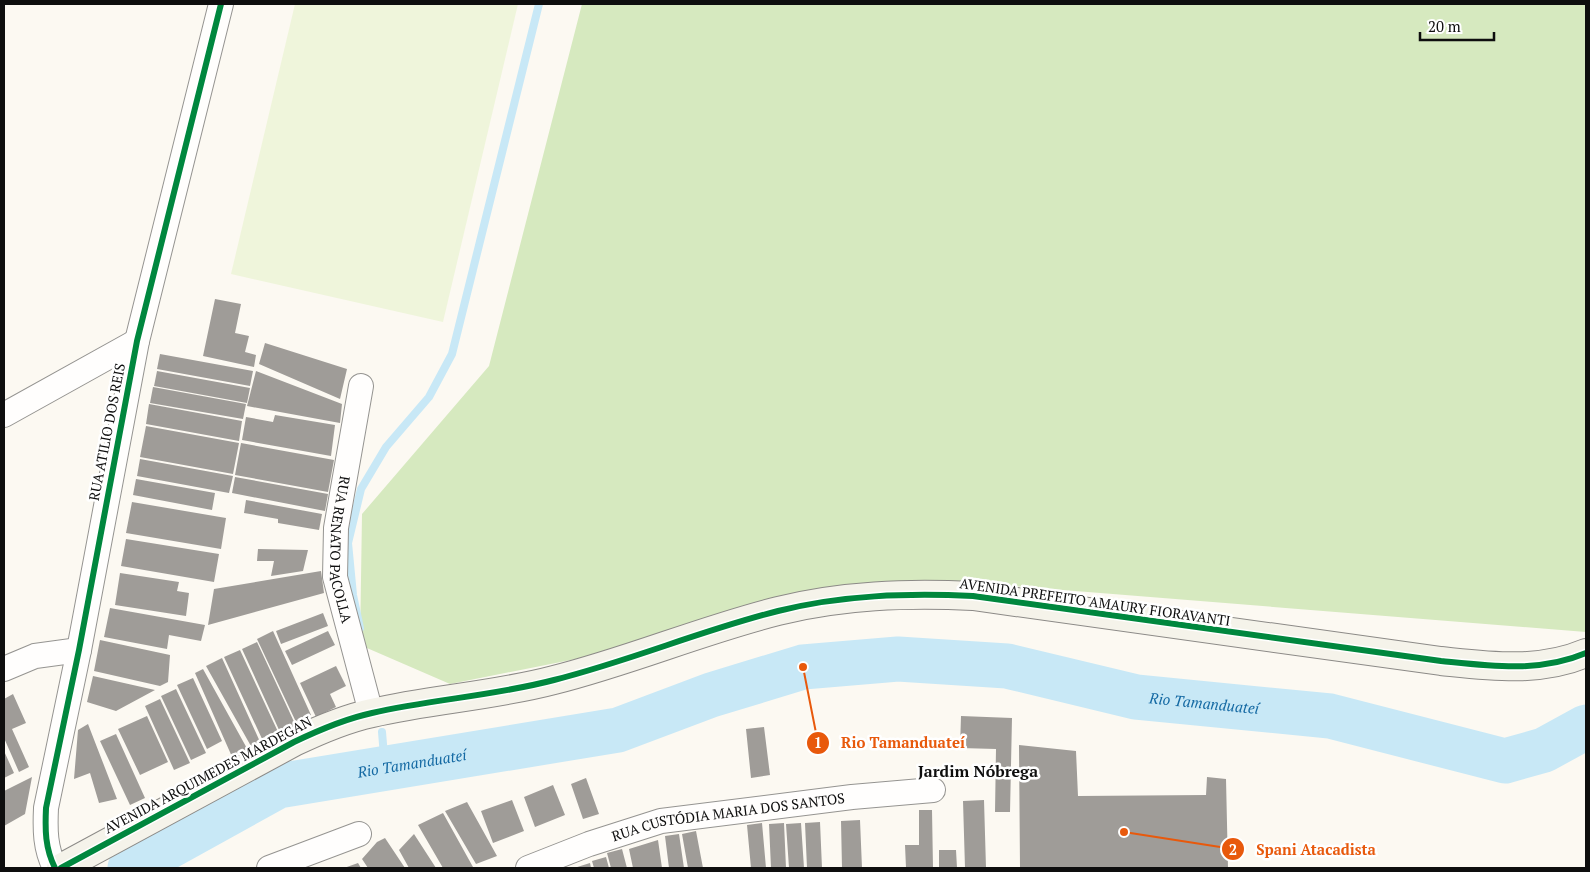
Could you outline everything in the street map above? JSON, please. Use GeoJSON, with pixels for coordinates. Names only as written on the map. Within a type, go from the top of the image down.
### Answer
{"type":"FeatureCollection","features":[{"type":"Feature","properties":{"kind":"street","name":"RUA ATILIO DOS REIS"},"geometry":{"type":"LineString","coordinates":[[55,868],[47,852],[46,808],[79,650],[137,341],[221,4]]}},
{"type":"Feature","properties":{"kind":"street"},"geometry":{"type":"LineString","coordinates":[[4,414],[137,341]]}},
{"type":"Feature","properties":{"kind":"street","name":"RUA RENATO PACOLLA"},"geometry":{"type":"LineString","coordinates":[[361,386],[336,528],[333,562],[335,577],[370,713]]}},
{"type":"Feature","properties":{"kind":"street","name":"AVENIDA PREFEITO AMAURY FIORAVANTI"},"geometry":{"type":"LineString","coordinates":[[370,713],[552,681],[779,611],[837,599],[913,594],[973,596],[1431,660],[1505,667],[1538,666],[1586,653]]}},
{"type":"Feature","properties":{"kind":"street"},"geometry":{"type":"LineString","coordinates":[[4,669],[35,656],[79,650]]}},
{"type":"Feature","properties":{"kind":"street","name":"AVENIDA ARQUIMEDES MARDEGAN"},"geometry":{"type":"LineString","coordinates":[[61,868],[294,742],[329,726],[370,713]]}},
{"type":"Feature","properties":{"kind":"street","name":"RUA CUSTÓDIA MARIA DOS SANTOS"},"geometry":{"type":"LineString","coordinates":[[528,868],[589,844],[662,821],[852,797],[933,790]]}},
{"type":"Feature","properties":{"kind":"street"},"geometry":{"type":"LineString","coordinates":[[269,868],[359,834]]}},
{"type":"Feature","properties":{"kind":"green space"},"geometry":{"type":"Polygon","coordinates":[[[295,4],[518,4],[443,322],[231,274],[295,4]]]}},
{"type":"Feature","properties":{"kind":"green space"},"geometry":{"type":"Polygon","coordinates":[[[582,4],[1586,4],[1586,632],[963,582],[450,684],[360,645],[362,514],[489,366],[582,4]]]}},
{"type":"Feature","properties":{"kind":"building"},"geometry":{"type":"Polygon","coordinates":[[[215,299],[241,304],[235,333],[249,336],[245,352],[256,355],[254,367],[203,356],[215,299]]]}},
{"type":"Feature","properties":{"kind":"building"},"geometry":{"type":"Polygon","coordinates":[[[265,343],[347,369],[340,399],[259,364],[265,343]]]}},
{"type":"Feature","properties":{"kind":"building"},"geometry":{"type":"Polygon","coordinates":[[[160,354],[253,371],[250,386],[157,369],[160,354]]]}},
{"type":"Feature","properties":{"kind":"building"},"geometry":{"type":"Polygon","coordinates":[[[157,371],[250,388],[247,403],[154,386],[157,371]]]}},
{"type":"Feature","properties":{"kind":"building"},"geometry":{"type":"Polygon","coordinates":[[[256,371],[342,404],[340,423],[247,406],[256,371]]]}},
{"type":"Feature","properties":{"kind":"building"},"geometry":{"type":"Polygon","coordinates":[[[153,387],[246,404],[243,419],[150,403],[153,387]]]}},
{"type":"Feature","properties":{"kind":"building"},"geometry":{"type":"Polygon","coordinates":[[[149,404],[242,421],[239,441],[146,424],[149,404]]]}},
{"type":"Feature","properties":{"kind":"building"},"geometry":{"type":"Polygon","coordinates":[[[275,415],[335,425],[331,456],[242,440],[246,417],[273,422],[275,415]]]}},
{"type":"Feature","properties":{"kind":"building"},"geometry":{"type":"Polygon","coordinates":[[[146,426],[239,443],[233,474],[140,457],[146,426]]]}},
{"type":"Feature","properties":{"kind":"building"},"geometry":{"type":"Polygon","coordinates":[[[241,443],[334,460],[328,492],[235,475],[241,443]]]}},
{"type":"Feature","properties":{"kind":"building"},"geometry":{"type":"Polygon","coordinates":[[[140,459],[233,476],[229,493],[137,476],[140,459]]]}},
{"type":"Feature","properties":{"kind":"building"},"geometry":{"type":"Polygon","coordinates":[[[235,477],[328,494],[325,511],[232,493],[235,477]]]}},
{"type":"Feature","properties":{"kind":"building"},"geometry":{"type":"Polygon","coordinates":[[[136,479],[215,493],[212,510],[133,495],[136,479]]]}},
{"type":"Feature","properties":{"kind":"building"},"geometry":{"type":"Polygon","coordinates":[[[246,500],[322,514],[319,530],[278,523],[278,519],[244,513],[246,500]]]}},
{"type":"Feature","properties":{"kind":"building"},"geometry":{"type":"Polygon","coordinates":[[[132,502],[226,518],[221,549],[126,533],[132,502]]]}},
{"type":"Feature","properties":{"kind":"building"},"geometry":{"type":"Polygon","coordinates":[[[126,539],[219,554],[214,582],[121,566],[126,539]]]}},
{"type":"Feature","properties":{"kind":"building"},"geometry":{"type":"Polygon","coordinates":[[[258,549],[308,550],[303,571],[271,576],[274,561],[257,561],[258,549]]]}},
{"type":"Feature","properties":{"kind":"building"},"geometry":{"type":"Polygon","coordinates":[[[321,571],[324,593],[208,625],[214,589],[321,571]]]}},
{"type":"Feature","properties":{"kind":"building"},"geometry":{"type":"Polygon","coordinates":[[[120,573],[179,582],[177,591],[189,593],[186,616],[115,605],[120,573]]]}},
{"type":"Feature","properties":{"kind":"building"},"geometry":{"type":"Polygon","coordinates":[[[110,608],[205,625],[201,641],[169,635],[167,649],[104,637],[110,608]]]}},
{"type":"Feature","properties":{"kind":"building"},"geometry":{"type":"Polygon","coordinates":[[[323,613],[328,626],[281,644],[276,631],[323,613]]]}},
{"type":"Feature","properties":{"kind":"building"},"geometry":{"type":"Polygon","coordinates":[[[273,631],[311,715],[296,722],[257,639],[273,631]]]}},
{"type":"Feature","properties":{"kind":"building"},"geometry":{"type":"Polygon","coordinates":[[[328,631],[335,645],[292,665],[285,651],[328,631]]]}},
{"type":"Feature","properties":{"kind":"building"},"geometry":{"type":"Polygon","coordinates":[[[100,640],[170,655],[168,682],[160,686],[94,671],[100,640]]]}},
{"type":"Feature","properties":{"kind":"building"},"geometry":{"type":"Polygon","coordinates":[[[257,642],[296,726],[280,732],[242,649],[257,642]]]}},
{"type":"Feature","properties":{"kind":"building"},"geometry":{"type":"Polygon","coordinates":[[[240,650],[279,734],[263,741],[224,657],[240,650]]]}},
{"type":"Feature","properties":{"kind":"building"},"geometry":{"type":"Polygon","coordinates":[[[222,658],[261,744],[252,748],[206,666],[222,658]]]}},
{"type":"Feature","properties":{"kind":"building"},"geometry":{"type":"Polygon","coordinates":[[[336,666],[346,686],[330,694],[336,707],[316,717],[300,683],[336,666]]]}},
{"type":"Feature","properties":{"kind":"building"},"geometry":{"type":"Polygon","coordinates":[[[203,669],[249,752],[233,759],[195,673],[203,669]]]}},
{"type":"Feature","properties":{"kind":"building"},"geometry":{"type":"Polygon","coordinates":[[[93,676],[155,690],[116,711],[87,702],[93,676]]]}},
{"type":"Feature","properties":{"kind":"building"},"geometry":{"type":"Polygon","coordinates":[[[193,678],[222,741],[207,749],[177,685],[193,678]]]}},
{"type":"Feature","properties":{"kind":"building"},"geometry":{"type":"Polygon","coordinates":[[[176,689],[206,753],[191,760],[161,696],[176,689]]]}},
{"type":"Feature","properties":{"kind":"building"},"geometry":{"type":"Polygon","coordinates":[[[13,694],[26,723],[12,729],[29,767],[19,772],[4,738],[4,699],[13,694]]]}},
{"type":"Feature","properties":{"kind":"building"},"geometry":{"type":"Polygon","coordinates":[[[160,699],[190,763],[174,770],[145,706],[160,699]]]}},
{"type":"Feature","properties":{"kind":"building"},"geometry":{"type":"Polygon","coordinates":[[[147,716],[168,762],[140,775],[118,729],[147,716]]]}},
{"type":"Feature","properties":{"kind":"building"},"geometry":{"type":"Polygon","coordinates":[[[961,716],[1012,718],[1010,812],[995,812],[996,749],[960,748],[961,716]]]}},
{"type":"Feature","properties":{"kind":"building"},"geometry":{"type":"Polygon","coordinates":[[[88,724],[117,799],[99,803],[90,773],[74,779],[78,730],[88,724]]]}},
{"type":"Feature","properties":{"kind":"building"},"geometry":{"type":"Polygon","coordinates":[[[764,727],[770,775],[751,778],[746,729],[764,727]]]}},
{"type":"Feature","properties":{"kind":"building"},"geometry":{"type":"Polygon","coordinates":[[[116,734],[145,798],[130,805],[100,741],[116,734]]]}},
{"type":"Feature","properties":{"kind":"building"},"geometry":{"type":"Polygon","coordinates":[[[1019,745],[1076,751],[1078,796],[1206,795],[1207,777],[1226,779],[1228,868],[1020,868],[1019,745]]]}},
{"type":"Feature","properties":{"kind":"building"},"geometry":{"type":"Polygon","coordinates":[[[4,751],[14,773],[4,778],[4,751]]]}},
{"type":"Feature","properties":{"kind":"building"},"geometry":{"type":"Polygon","coordinates":[[[32,777],[25,814],[4,826],[4,791],[32,777]]]}},
{"type":"Feature","properties":{"kind":"building"},"geometry":{"type":"Polygon","coordinates":[[[586,778],[599,814],[583,819],[571,784],[586,778]]]}},
{"type":"Feature","properties":{"kind":"building"},"geometry":{"type":"Polygon","coordinates":[[[553,785],[565,815],[535,827],[524,797],[553,785]]]}},
{"type":"Feature","properties":{"kind":"building"},"geometry":{"type":"Polygon","coordinates":[[[512,800],[524,831],[493,843],[481,811],[512,800]]]}},
{"type":"Feature","properties":{"kind":"building"},"geometry":{"type":"Polygon","coordinates":[[[984,800],[986,868],[965,868],[963,801],[984,800]]]}},
{"type":"Feature","properties":{"kind":"building"},"geometry":{"type":"Polygon","coordinates":[[[467,802],[497,856],[476,864],[445,811],[467,802]]]}},
{"type":"Feature","properties":{"kind":"building"},"geometry":{"type":"Polygon","coordinates":[[[919,810],[932,810],[933,868],[906,868],[905,845],[919,845],[919,810]]]}},
{"type":"Feature","properties":{"kind":"building"},"geometry":{"type":"Polygon","coordinates":[[[443,813],[473,867],[443,868],[418,825],[443,813]]]}},
{"type":"Feature","properties":{"kind":"building"},"geometry":{"type":"Polygon","coordinates":[[[860,820],[862,868],[842,868],[841,821],[860,820]]]}},
{"type":"Feature","properties":{"kind":"building"},"geometry":{"type":"Polygon","coordinates":[[[820,822],[822,868],[807,868],[805,823],[820,822]]]}},
{"type":"Feature","properties":{"kind":"building"},"geometry":{"type":"Polygon","coordinates":[[[762,823],[766,868],[751,868],[747,825],[762,823]]]}},
{"type":"Feature","properties":{"kind":"building"},"geometry":{"type":"Polygon","coordinates":[[[784,823],[786,868],[771,868],[769,824],[784,823]]]}},
{"type":"Feature","properties":{"kind":"building"},"geometry":{"type":"Polygon","coordinates":[[[801,823],[804,868],[789,868],[786,824],[801,823]]]}},
{"type":"Feature","properties":{"kind":"building"},"geometry":{"type":"Polygon","coordinates":[[[696,831],[703,868],[688,868],[682,834],[696,831]]]}},
{"type":"Feature","properties":{"kind":"building"},"geometry":{"type":"Polygon","coordinates":[[[414,834],[436,868],[409,868],[399,850],[414,834]]]}},
{"type":"Feature","properties":{"kind":"building"},"geometry":{"type":"Polygon","coordinates":[[[679,834],[684,868],[669,868],[665,836],[679,834]]]}},
{"type":"Feature","properties":{"kind":"building"},"geometry":{"type":"Polygon","coordinates":[[[385,838],[405,868],[368,868],[362,859],[377,842],[385,838]]]}},
{"type":"Feature","properties":{"kind":"building"},"geometry":{"type":"Polygon","coordinates":[[[658,840],[662,868],[633,868],[629,849],[658,840]]]}},
{"type":"Feature","properties":{"kind":"building"},"geometry":{"type":"Polygon","coordinates":[[[622,849],[627,868],[611,868],[607,853],[622,849]]]}},
{"type":"Feature","properties":{"kind":"building"},"geometry":{"type":"Polygon","coordinates":[[[939,850],[956,850],[957,868],[939,868],[939,850]]]}},
{"type":"Feature","properties":{"kind":"building"},"geometry":{"type":"Polygon","coordinates":[[[606,857],[609,868],[594,868],[592,861],[606,857]]]}},
{"type":"Feature","properties":{"kind":"building"},"geometry":{"type":"Polygon","coordinates":[[[358,863],[361,868],[344,868],[358,863]]]}},
{"type":"Feature","properties":{"kind":"building"},"geometry":{"type":"Polygon","coordinates":[[[590,863],[591,868],[574,868],[590,863]]]}},
{"type":"Feature","properties":{"kind":"waterway"},"geometry":{"type":"LineString","coordinates":[[360,628],[353,595],[348,543],[361,489],[386,447],[429,397],[452,354],[539,4]]}},
{"type":"Feature","properties":{"kind":"waterway","name":"Rio Tamanduateí"},"geometry":{"type":"LineString","coordinates":[[130,868],[278,786],[618,730],[711,695],[803,667],[898,659],[1007,666],[1136,697],[1330,716],[1505,761],[1544,750],[1586,727]]}},
{"type":"Feature","properties":{"kind":"waterway"},"geometry":{"type":"LineString","coordinates":[[382,732],[385,768]]}},
{"type":"Feature","properties":{"kind":"cycle path"},"geometry":{"type":"LineString","coordinates":[[55,868],[46,839],[46,808],[79,650],[137,341],[221,4]]}},
{"type":"Feature","properties":{"kind":"cycle path"},"geometry":{"type":"LineString","coordinates":[[61,868],[294,742],[322,729],[362,715],[417,704],[509,690],[554,680],[750,619],[826,601],[899,595],[973,596],[1441,661],[1496,666],[1532,666],[1568,659],[1586,653]]}},
{"type":"Feature","properties":{"kind":"place","name":"Rio Tamanduateí"},"geometry":{"type":"Point","coordinates":[803,667]}},
{"type":"Feature","properties":{"kind":"place","name":"Spani Atacadista"},"geometry":{"type":"Point","coordinates":[1124,832]}},
{"type":"Feature","properties":{"kind":"district","name":"Jardim Nóbrega"},"geometry":{"type":"Point","coordinates":[978,771]}}]}
